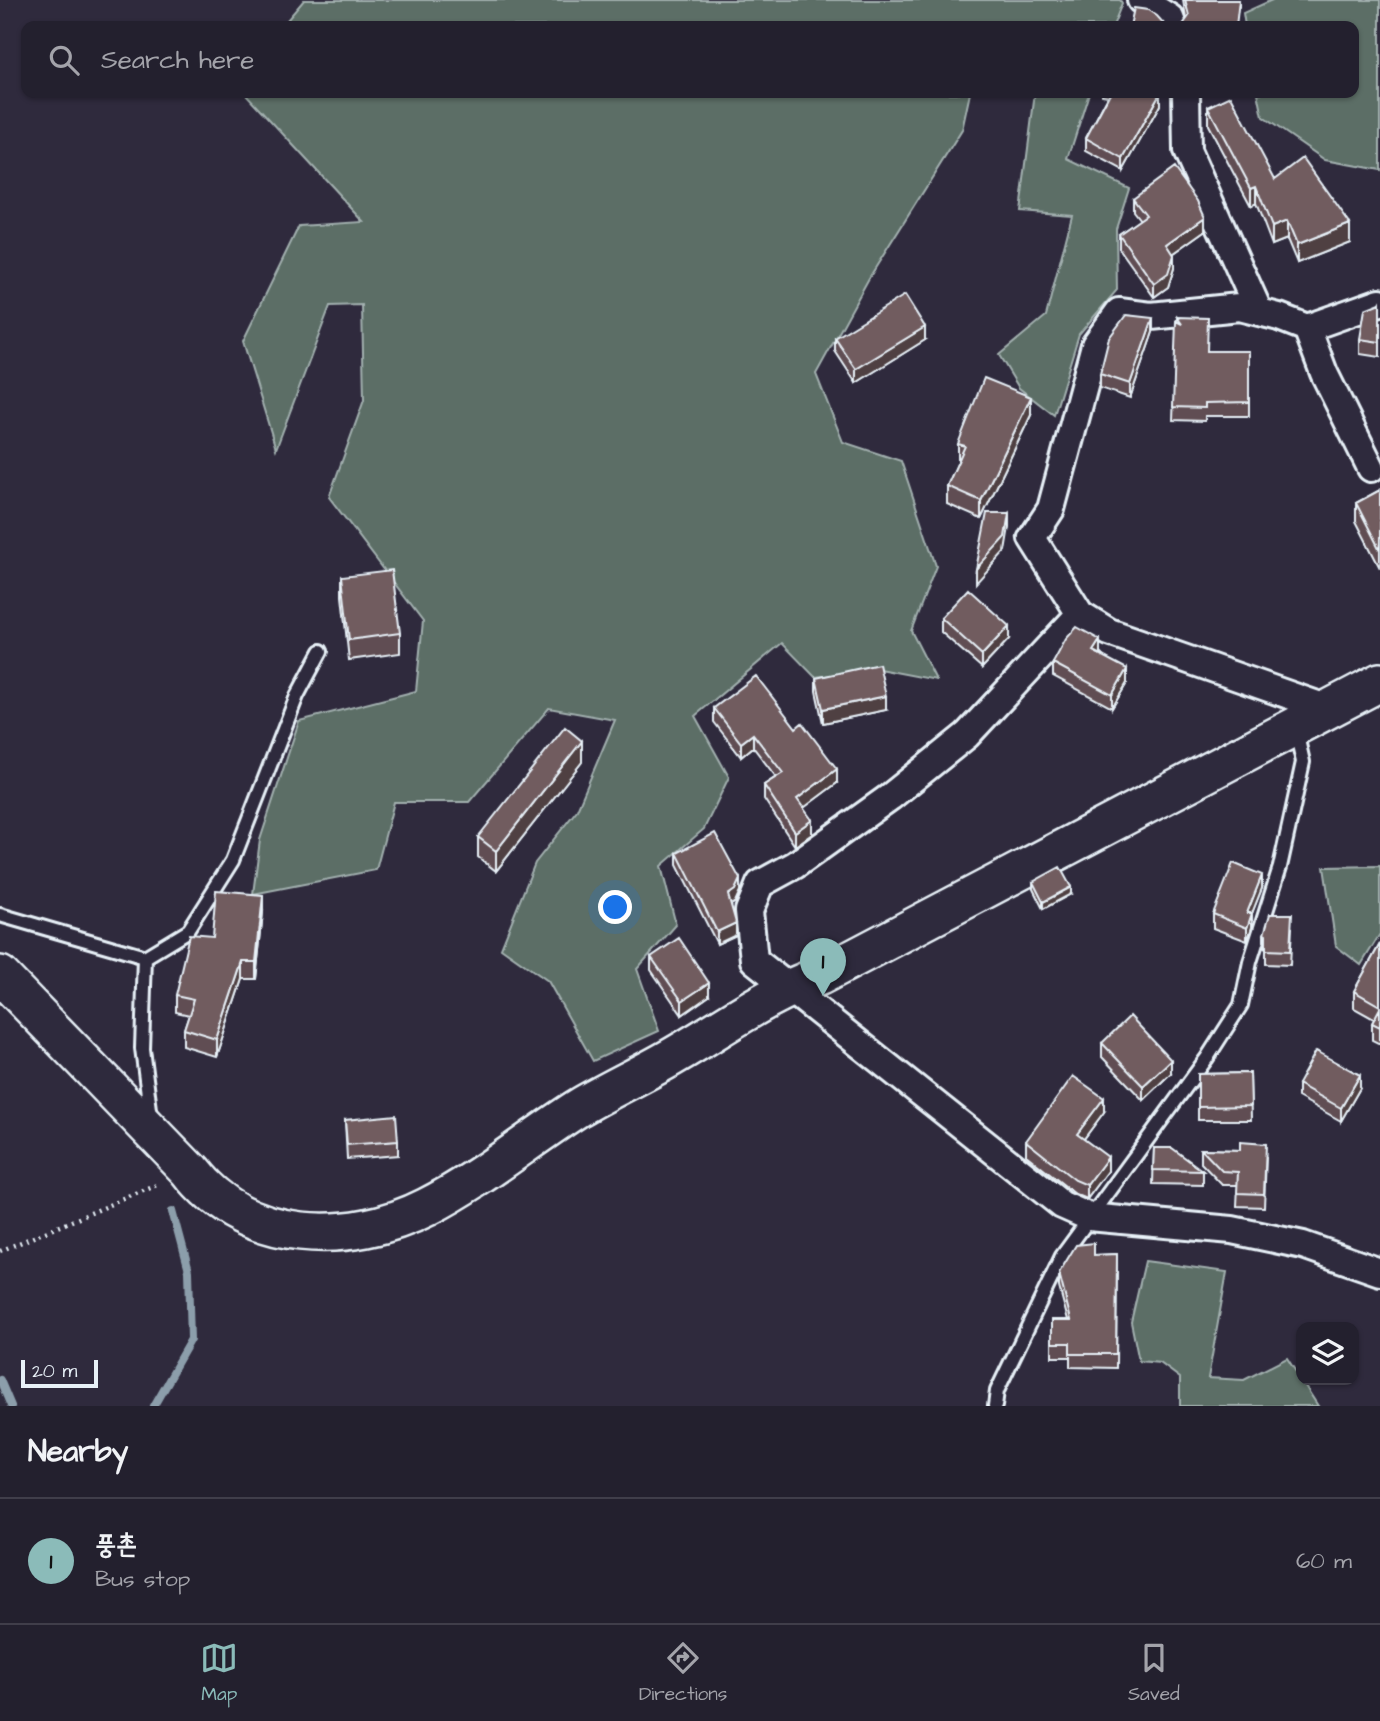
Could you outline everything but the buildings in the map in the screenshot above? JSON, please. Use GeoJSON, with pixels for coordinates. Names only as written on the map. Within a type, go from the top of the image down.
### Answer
{"type":"FeatureCollection","features":[{"type":"Feature","properties":{"kind":"street"},"geometry":{"type":"LineString","coordinates":[[1141,0],[1171,21]]}},
{"type":"Feature","properties":{"kind":"street"},"geometry":{"type":"LineString","coordinates":[[1186,98],[1186,151],[1259,312]]}},
{"type":"Feature","properties":{"kind":"street"},"geometry":{"type":"LineString","coordinates":[[1326,708],[1110,632],[1080,614],[1032,538],[1051,509],[1096,345],[1119,312],[1151,316],[1239,307],[1307,328],[1380,302]]}},
{"type":"Feature","properties":{"kind":"street"},"geometry":{"type":"LineString","coordinates":[[1307,328],[1324,373],[1371,468]]}},
{"type":"Feature","properties":{"kind":"street"},"geometry":{"type":"LineString","coordinates":[[1080,614],[967,735],[890,797],[795,865],[760,884],[749,911],[754,960],[1062,1205],[1088,1217],[1231,1230],[1303,1245],[1380,1272]]}},
{"type":"Feature","properties":{"kind":"street"},"geometry":{"type":"LineString","coordinates":[[0,975],[190,1171],[204,1190],[236,1212],[274,1228],[351,1232],[426,1208],[579,1108],[671,1057],[787,987],[832,969],[1380,682]]}},
{"type":"Feature","properties":{"kind":"lane"},"geometry":{"type":"LineString","coordinates":[[145,957],[188,931],[233,860],[297,696],[321,651]]}},
{"type":"Feature","properties":{"kind":"lane"},"geometry":{"type":"LineString","coordinates":[[995,1406],[997,1391],[1062,1256],[1207,1058],[1241,1005],[1250,962],[1280,867],[1303,762],[1294,725]]}},
{"type":"Feature","properties":{"kind":"lane"},"geometry":{"type":"LineString","coordinates":[[0,915],[84,936],[145,957]]}},
{"type":"Feature","properties":{"kind":"lane"},"geometry":{"type":"LineString","coordinates":[[145,957],[142,1048],[153,1133]]}},
{"type":"Feature","properties":{"kind":"path"},"geometry":{"type":"LineString","coordinates":[[0,1251],[190,1171]]}},
{"type":"Feature","properties":{"kind":"green space"},"geometry":{"type":"Polygon","coordinates":[[[304,0],[1120,0],[1122,3],[1115,21],[286,21],[304,0]]]}},
{"type":"Feature","properties":{"kind":"green space"},"geometry":{"type":"Polygon","coordinates":[[[1272,0],[1380,0],[1380,170],[1325,160],[1263,117],[1259,98],[1359,98],[1359,21],[1244,21],[1243,13],[1272,0]]]}},
{"type":"Feature","properties":{"kind":"green space"},"geometry":{"type":"Polygon","coordinates":[[[250,98],[969,98],[962,130],[869,278],[816,374],[843,442],[901,461],[936,566],[911,631],[936,680],[879,669],[815,677],[782,643],[695,716],[729,777],[704,829],[661,866],[676,925],[637,969],[659,1031],[593,1061],[548,981],[501,948],[535,863],[577,810],[615,720],[549,708],[469,802],[394,802],[376,870],[253,894],[260,840],[299,721],[416,691],[423,621],[329,497],[364,400],[362,305],[330,306],[276,449],[243,341],[299,226],[364,222],[250,98]]]}},
{"type":"Feature","properties":{"kind":"green space"},"geometry":{"type":"Polygon","coordinates":[[[1034,98],[1087,98],[1068,159],[1129,188],[1116,229],[1117,290],[1079,334],[1054,415],[1019,388],[999,355],[1046,316],[1072,215],[1020,211],[1034,98]]]}},
{"type":"Feature","properties":{"kind":"green space"},"geometry":{"type":"Polygon","coordinates":[[[1380,866],[1380,934],[1361,965],[1336,946],[1324,867],[1380,866]]]}},
{"type":"Feature","properties":{"kind":"green space"},"geometry":{"type":"Polygon","coordinates":[[[1145,1261],[1227,1272],[1208,1378],[1244,1380],[1287,1358],[1296,1372],[1296,1385],[1304,1385],[1318,1406],[1180,1406],[1180,1378],[1160,1363],[1139,1361],[1131,1322],[1145,1261]]]}},
{"type":"Feature","properties":{"kind":"waterway"},"geometry":{"type":"LineString","coordinates":[[153,1406],[191,1340],[189,1271],[173,1211]]}},
{"type":"Feature","properties":{"kind":"waterway"},"geometry":{"type":"LineString","coordinates":[[0,1380],[11,1406]]}},
{"type":"Feature","properties":{"kind":"place","name":"풍촌"},"geometry":{"type":"Point","coordinates":[823,996]}}]}
